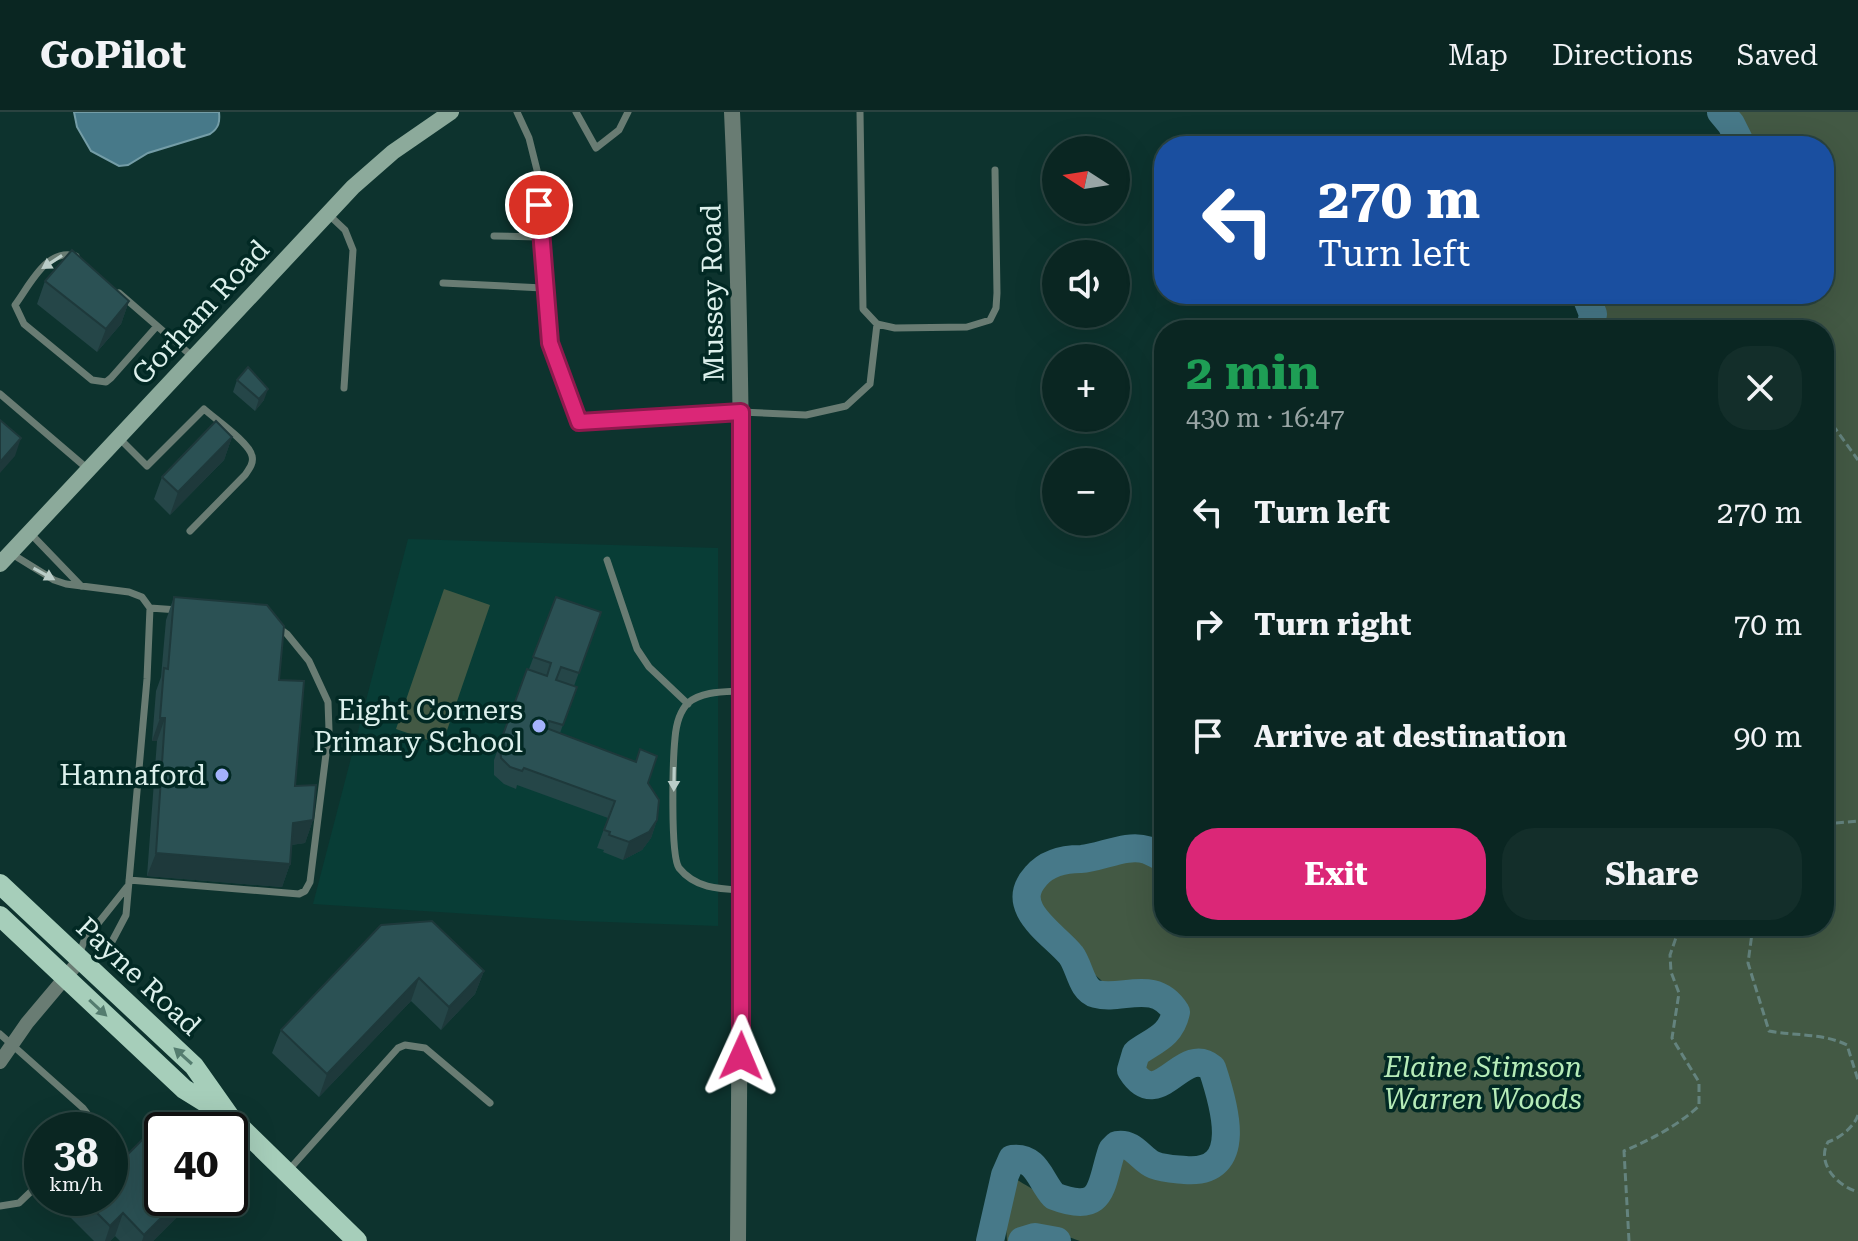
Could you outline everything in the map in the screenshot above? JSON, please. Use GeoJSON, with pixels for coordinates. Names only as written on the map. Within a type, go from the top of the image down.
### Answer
{"type":"FeatureCollection","features":[{"type":"Feature","properties":{"kind":"main road","name":"Gorham Road"},"geometry":{"type":"LineString","coordinates":[[5,558],[327,213],[393,152],[451,112]]}},
{"type":"Feature","properties":{"kind":"main road","name":"Payne Road"},"geometry":{"type":"LineString","coordinates":[[0,884],[194,1066],[226,1112]]}},
{"type":"Feature","properties":{"kind":"main road","name":"Payne Road"},"geometry":{"type":"LineString","coordinates":[[0,916],[184,1089],[222,1112]]}},
{"type":"Feature","properties":{"kind":"main road","name":"Payne Road"},"geometry":{"type":"LineString","coordinates":[[248,1135],[357,1241]]}},
{"type":"Feature","properties":{"kind":"street","name":"Mussey Road"},"geometry":{"type":"LineString","coordinates":[[732,112],[738,227],[741,412],[742,890],[738,1241]]}},
{"type":"Feature","properties":{"kind":"street"},"geometry":{"type":"LineString","coordinates":[[0,1062],[5,1039],[80,960]]}},
{"type":"Feature","properties":{"kind":"lane"},"geometry":{"type":"LineString","coordinates":[[517,112],[529,138],[538,174],[539,237],[550,343],[579,422],[741,412],[806,415],[846,406],[870,384],[877,324]]}},
{"type":"Feature","properties":{"kind":"lane"},"geometry":{"type":"LineString","coordinates":[[576,112],[596,148],[619,130],[628,112]]}},
{"type":"Feature","properties":{"kind":"lane"},"geometry":{"type":"LineString","coordinates":[[860,112],[863,309],[877,324],[895,328],[967,327],[990,320],[996,308],[997,293],[995,170]]}},
{"type":"Feature","properties":{"kind":"lane"},"geometry":{"type":"LineString","coordinates":[[327,213],[345,230],[353,250],[344,388]]}},
{"type":"Feature","properties":{"kind":"lane"},"geometry":{"type":"LineString","coordinates":[[494,236],[539,237]]}},
{"type":"Feature","properties":{"kind":"lane"},"geometry":{"type":"LineString","coordinates":[[89,267],[68,254],[59,255],[46,263],[15,305],[24,324],[92,380],[101,382],[111,378],[157,326]]}},
{"type":"Feature","properties":{"kind":"lane"},"geometry":{"type":"LineString","coordinates":[[443,283],[543,288]]}},
{"type":"Feature","properties":{"kind":"lane"},"geometry":{"type":"LineString","coordinates":[[112,286],[193,357]]}},
{"type":"Feature","properties":{"kind":"lane"},"geometry":{"type":"LineString","coordinates":[[0,394],[89,470]]}},
{"type":"Feature","properties":{"kind":"lane"},"geometry":{"type":"LineString","coordinates":[[119,438],[147,466],[204,409],[248,447],[252,465],[190,531]]}},
{"type":"Feature","properties":{"kind":"lane"},"geometry":{"type":"LineString","coordinates":[[29,533],[81,586]]}},
{"type":"Feature","properties":{"kind":"lane"},"geometry":{"type":"LineString","coordinates":[[5,558],[54,580],[137,594],[145,599],[150,608],[147,679],[126,915],[118,935],[100,958],[80,960],[84,941],[128,884]]}},
{"type":"Feature","properties":{"kind":"lane"},"geometry":{"type":"LineString","coordinates":[[607,560],[637,649],[649,667],[688,704]]}},
{"type":"Feature","properties":{"kind":"lane"},"geometry":{"type":"LineString","coordinates":[[150,608],[192,611]]}},
{"type":"Feature","properties":{"kind":"lane"},"geometry":{"type":"LineString","coordinates":[[128,884],[299,894],[307,888],[329,730],[328,702],[303,653],[287,634],[266,621]]}},
{"type":"Feature","properties":{"kind":"lane"},"geometry":{"type":"LineString","coordinates":[[742,691],[700,696],[688,704],[681,714],[675,740],[674,842],[676,862],[688,877],[699,884],[742,890]]}},
{"type":"Feature","properties":{"kind":"lane"},"geometry":{"type":"LineString","coordinates":[[5,1039],[86,1112]]}},
{"type":"Feature","properties":{"kind":"lane"},"geometry":{"type":"LineString","coordinates":[[285,1173],[398,1048],[405,1045],[425,1048],[490,1103]]}},
{"type":"Feature","properties":{"kind":"lane"},"geometry":{"type":"LineString","coordinates":[[0,1206],[19,1203],[24,1198]]}},
{"type":"Feature","properties":{"kind":"path"},"geometry":{"type":"LineString","coordinates":[[1834,427],[1858,460]]}},
{"type":"Feature","properties":{"kind":"path"},"geometry":{"type":"LineString","coordinates":[[1834,823],[1858,821]]}},
{"type":"Feature","properties":{"kind":"path"},"geometry":{"type":"LineString","coordinates":[[1629,1241],[1624,1151],[1662,1133],[1699,1106],[1699,1082],[1672,1038],[1679,993],[1671,972],[1670,955],[1677,936]]}},
{"type":"Feature","properties":{"kind":"path"},"geometry":{"type":"LineString","coordinates":[[1752,936],[1748,963],[1769,1031],[1795,1036],[1830,1037],[1847,1045],[1858,1080]]}},
{"type":"Feature","properties":{"kind":"path"},"geometry":{"type":"LineString","coordinates":[[1858,1115],[1855,1122],[1837,1139],[1828,1142],[1823,1151],[1824,1159],[1836,1179],[1858,1192]]}},
{"type":"Feature","properties":{"kind":"shaded area","name":"Eight Corners Primary School"},"geometry":{"type":"Polygon","coordinates":[[[408,539],[718,548],[718,926],[580,921],[313,904],[408,539]]]}},
{"type":"Feature","properties":{"kind":"green space","name":"Elaine Stimson Warren Woods"},"geometry":{"type":"Polygon","coordinates":[[[1736,112],[1858,112],[1858,1241],[1080,1241],[1039,1233],[1007,1241],[1011,1200],[1008,1181],[1012,1177],[1060,1203],[1085,1205],[1097,1200],[1107,1189],[1118,1158],[1127,1151],[1158,1172],[1189,1178],[1215,1170],[1227,1156],[1231,1143],[1226,1085],[1212,1057],[1181,1062],[1153,1073],[1145,1073],[1136,1065],[1173,1027],[1182,1011],[1178,998],[1154,986],[1110,988],[1094,974],[1069,936],[1037,907],[1038,887],[1046,876],[1058,869],[1154,858],[1154,936],[1834,936],[1834,320],[1589,320],[1589,304],[1834,304],[1834,136],[1745,136],[1736,112]]]}},
{"type":"Feature","properties":{"kind":"green space"},"geometry":{"type":"Polygon","coordinates":[[[444,589],[490,605],[442,745],[396,729],[444,589]]]}},
{"type":"Feature","properties":{"kind":"water"},"geometry":{"type":"Polygon","coordinates":[[[74,112],[219,112],[219,119],[217,127],[210,134],[148,153],[128,165],[119,166],[91,151],[77,127],[74,112]]]}},
{"type":"Feature","properties":{"kind":"building"},"geometry":{"type":"Polygon","coordinates":[[[72,250],[129,301],[106,329],[45,281],[72,250]]]}},
{"type":"Feature","properties":{"kind":"building"},"geometry":{"type":"Polygon","coordinates":[[[248,367],[268,389],[259,399],[237,380],[248,367]]]}},
{"type":"Feature","properties":{"kind":"building"},"geometry":{"type":"Polygon","coordinates":[[[0,420],[21,438],[0,462],[0,420]]]}},
{"type":"Feature","properties":{"kind":"building"},"geometry":{"type":"Polygon","coordinates":[[[216,421],[232,437],[178,492],[162,477],[216,421]]]}},
{"type":"Feature","properties":{"kind":"building","name":"Hannaford"},"geometry":{"type":"Polygon","coordinates":[[[174,597],[267,605],[284,626],[279,680],[304,681],[295,786],[316,785],[313,820],[293,823],[290,864],[156,853],[165,718],[160,718],[174,597]]]}},
{"type":"Feature","properties":{"kind":"building"},"geometry":{"type":"Polygon","coordinates":[[[556,597],[601,612],[579,673],[561,667],[556,680],[577,687],[563,725],[549,721],[546,728],[636,762],[640,749],[657,756],[648,783],[659,800],[657,820],[649,832],[629,842],[604,830],[615,801],[524,768],[522,771],[510,767],[501,758],[500,743],[527,669],[547,676],[551,663],[533,657],[556,597]]]}},
{"type":"Feature","properties":{"kind":"building"},"geometry":{"type":"Polygon","coordinates":[[[432,921],[484,971],[449,1007],[419,978],[327,1074],[281,1030],[381,925],[432,921]]]}},
{"type":"Feature","properties":{"kind":"building"},"geometry":{"type":"Polygon","coordinates":[[[142,1140],[144,1142],[144,1216],[163,1216],[144,1235],[126,1216],[128,1154],[142,1140]]]}},
{"type":"Feature","properties":{"kind":"building"},"geometry":{"type":"Polygon","coordinates":[[[100,1216],[120,1216],[110,1226],[100,1216]]]}},
{"type":"Feature","properties":{"kind":"waterway"},"geometry":{"type":"LineString","coordinates":[[1721,112],[1737,136]]}},
{"type":"Feature","properties":{"kind":"waterway"},"geometry":{"type":"LineString","coordinates":[[1589,304],[1592,320]]}},
{"type":"Feature","properties":{"kind":"waterway"},"geometry":{"type":"LineString","coordinates":[[990,1241],[1005,1175],[1012,1159],[1033,1165],[1054,1196],[1083,1202],[1098,1194],[1112,1150],[1117,1145],[1128,1146],[1154,1165],[1185,1170],[1204,1169],[1217,1161],[1224,1149],[1225,1117],[1212,1068],[1201,1063],[1191,1064],[1161,1083],[1151,1085],[1141,1082],[1131,1070],[1136,1053],[1166,1032],[1176,1012],[1167,1002],[1148,993],[1106,995],[1091,992],[1071,955],[1036,919],[1027,899],[1028,888],[1036,876],[1057,863],[1131,848],[1154,853]]}},
{"type":"Feature","properties":{"kind":"waterway"},"geometry":{"type":"LineString","coordinates":[[1022,1241],[1035,1237],[1057,1241]]}},
{"type":"Feature","properties":{"kind":"place","name":"Eight Corners Primary School"},"geometry":{"type":"Point","coordinates":[539,726]}},
{"type":"Feature","properties":{"kind":"place","name":"Hannaford"},"geometry":{"type":"Point","coordinates":[222,775]}},
{"type":"Feature","properties":{"kind":"route"},"geometry":{"type":"LineString","coordinates":[[539,205],[543,288],[550,343],[579,422],[741,412],[741,1056]]}}]}
